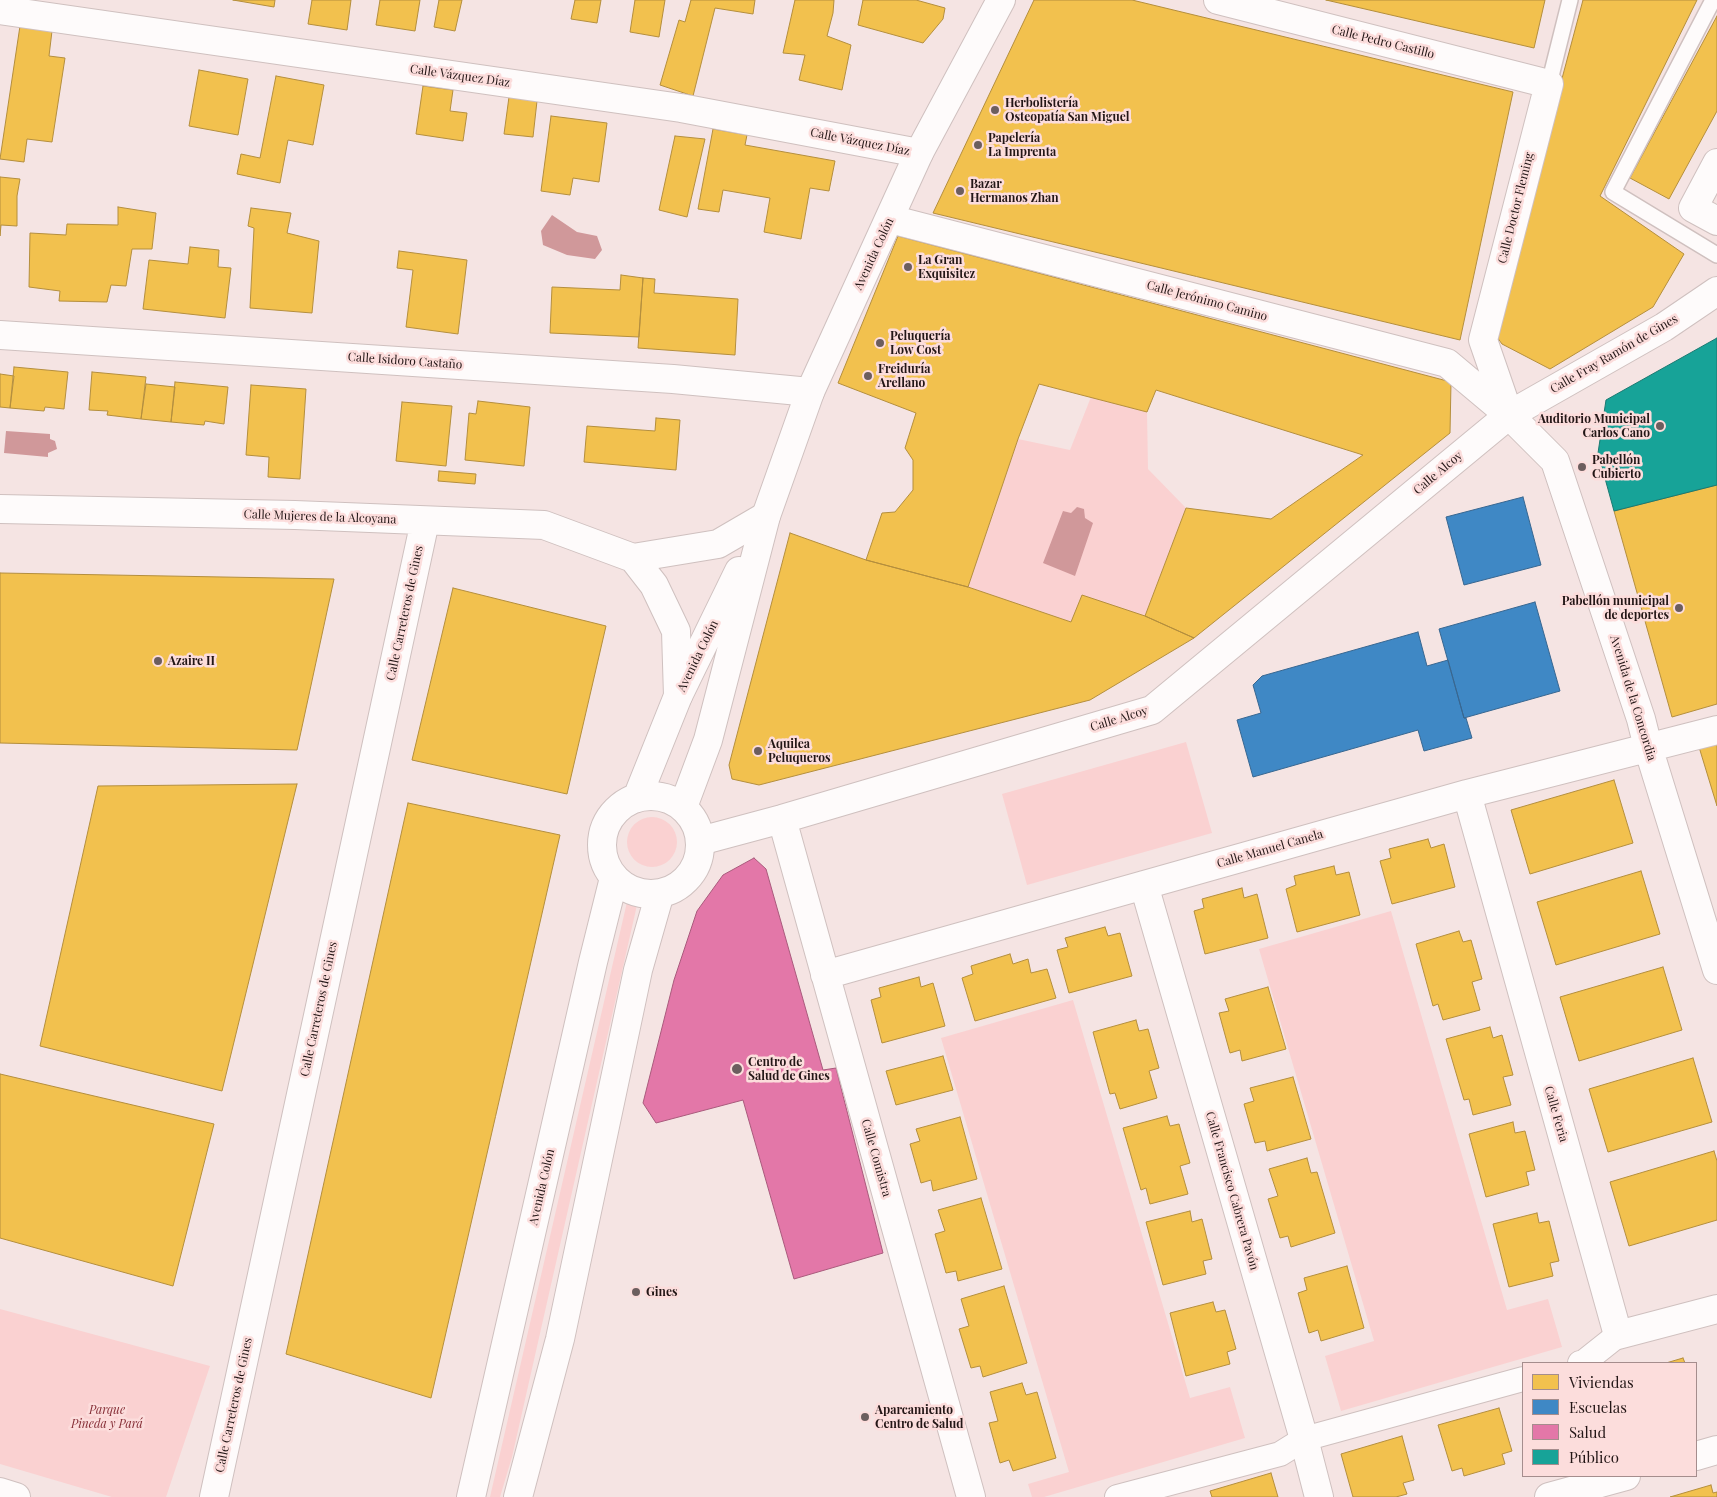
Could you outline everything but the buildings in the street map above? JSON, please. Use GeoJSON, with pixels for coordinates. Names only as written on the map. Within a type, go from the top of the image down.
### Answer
{"type":"FeatureCollection","features":[{"type":"Feature","properties":{"kind":"street","name":"Avenida Colón"},"geometry":{"type":"LineString","coordinates":[[683,807],[708,740],[766,516],[810,392],[919,153],[1001,0]]}},
{"type":"Feature","properties":{"kind":"street","name":"Calle Pedro Castillo"},"geometry":{"type":"LineString","coordinates":[[1218,0],[1548,84]]}},
{"type":"Feature","properties":{"kind":"street","name":"Calle Vázquez Díaz"},"geometry":{"type":"LineString","coordinates":[[0,10],[681,108],[919,153]]}},
{"type":"Feature","properties":{"kind":"street","name":"Calle Doctor Fleming"},"geometry":{"type":"LineString","coordinates":[[1509,415],[1483,340],[1548,84]]}},
{"type":"Feature","properties":{"kind":"street"},"geometry":{"type":"LineString","coordinates":[[1717,163],[1692,208],[1717,221]]}},
{"type":"Feature","properties":{"kind":"street","name":"Calle Jerónimo Camino"},"geometry":{"type":"LineString","coordinates":[[890,219],[1447,363],[1509,415]]}},
{"type":"Feature","properties":{"kind":"street","name":"Calle Fray Ramón de Gines"},"geometry":{"type":"LineString","coordinates":[[1509,415],[1664,327],[1717,291]]}},
{"type":"Feature","properties":{"kind":"street","name":"Calle Isidoro Castaño"},"geometry":{"type":"LineString","coordinates":[[0,335],[673,379],[810,392]]}},
{"type":"Feature","properties":{"kind":"street","name":"Avenida de la Concordia"},"geometry":{"type":"LineString","coordinates":[[1509,415],[1555,461],[1641,719],[1717,970]]}},
{"type":"Feature","properties":{"kind":"street","name":"Calle Alcoy"},"geometry":{"type":"LineString","coordinates":[[700,841],[782,819],[1152,710],[1509,415]]}},
{"type":"Feature","properties":{"kind":"street","name":"Calle Mujeres de la Alcoyana"},"geometry":{"type":"LineString","coordinates":[[0,509],[295,515],[544,525],[633,558],[718,544],[766,516]]}},
{"type":"Feature","properties":{"kind":"street","name":"Avenida Colón"},"geometry":{"type":"LineString","coordinates":[[637,798],[678,696],[766,516]]}},
{"type":"Feature","properties":{"kind":"street","name":"Calle Carreteros de Gines"},"geometry":{"type":"LineString","coordinates":[[214,1497],[425,521]]}},
{"type":"Feature","properties":{"kind":"street"},"geometry":{"type":"LineString","coordinates":[[633,558],[654,585],[676,631],[678,696]]}},
{"type":"Feature","properties":{"kind":"street","name":"Calle Manuel Canela"},"geometry":{"type":"LineString","coordinates":[[825,975],[1467,794],[1717,730]]}},
{"type":"Feature","properties":{"kind":"street","name":"Calle Feria"},"geometry":{"type":"LineString","coordinates":[[1467,794],[1618,1335]]}},
{"type":"Feature","properties":{"kind":"street"},"geometry":{"type":"LineString","coordinates":[[653,796],[669,800],[683,807],[692,817],[700,841],[700,855],[694,869],[686,880],[674,888],[660,893],[643,894],[628,888],[614,878],[602,852],[606,825],[614,814],[624,805],[637,798],[653,796]]}},
{"type":"Feature","properties":{"kind":"street","name":"Calle Comistra"},"geometry":{"type":"LineString","coordinates":[[782,819],[971,1497]]}},
{"type":"Feature","properties":{"kind":"street","name":"Avenida Colón"},"geometry":{"type":"LineString","coordinates":[[471,1497],[614,878]]}},
{"type":"Feature","properties":{"kind":"street","name":"Calle Francisco Cabrera Pavón"},"geometry":{"type":"LineString","coordinates":[[1144,885],[1304,1439],[1319,1497]]}},
{"type":"Feature","properties":{"kind":"street"},"geometry":{"type":"LineString","coordinates":[[518,1497],[560,1338],[638,970],[660,893]]}},
{"type":"Feature","properties":{"kind":"street"},"geometry":{"type":"LineString","coordinates":[[1584,1362],[1618,1335],[1717,1309]]}},
{"type":"Feature","properties":{"kind":"street"},"geometry":{"type":"LineString","coordinates":[[1117,1497],[1280,1454],[1304,1439],[1522,1379]]}},
{"type":"Feature","properties":{"kind":"street"},"geometry":{"type":"LineString","coordinates":[[1697,1456],[1717,1450]]}},
{"type":"Feature","properties":{"kind":"street"},"geometry":{"type":"LineString","coordinates":[[1549,1497],[1622,1477]]}},
{"type":"Feature","properties":{"kind":"street"},"geometry":{"type":"LineString","coordinates":[[0,1492],[16,1497]]}},
{"type":"Feature","properties":{"kind":"lane","name":"Calle Doctor Fleming"},"geometry":{"type":"LineString","coordinates":[[1548,84],[1570,0]]}},
{"type":"Feature","properties":{"kind":"lane"},"geometry":{"type":"LineString","coordinates":[[1713,0],[1613,192],[1717,255]]}},
{"type":"Feature","properties":{"kind":"green space"},"geometry":{"type":"Polygon","coordinates":[[[1091,397],[1147,412],[1148,469],[1186,508],[1145,616],[1071,622],[968,587],[1018,439],[1070,450],[1091,397]]]}},
{"type":"Feature","properties":{"kind":"green space"},"geometry":{"type":"Polygon","coordinates":[[[1186,742],[1212,833],[1027,885],[1002,794],[1186,742]]]}},
{"type":"Feature","properties":{"kind":"green space"},"geometry":{"type":"Polygon","coordinates":[[[647,817],[657,817],[670,824],[677,837],[677,847],[670,860],[657,867],[647,867],[638,863],[631,856],[627,847],[627,837],[631,828],[638,821],[647,817]]]}},
{"type":"Feature","properties":{"kind":"green space"},"geometry":{"type":"Polygon","coordinates":[[[627,902],[637,905],[512,1457],[500,1497],[490,1497],[627,902]]]}},
{"type":"Feature","properties":{"kind":"green space"},"geometry":{"type":"Polygon","coordinates":[[[1391,911],[1507,1310],[1548,1299],[1562,1347],[1341,1411],[1325,1356],[1374,1341],[1259,949],[1391,911]]]}},
{"type":"Feature","properties":{"kind":"green space"},"geometry":{"type":"Polygon","coordinates":[[[1073,1000],[1190,1398],[1230,1387],[1245,1438],[1044,1497],[1032,1497],[1028,1484],[1069,1472],[941,1038],[1073,1000]]]}},
{"type":"Feature","properties":{"kind":"green space","name":"Parque Pineda y Pará"},"geometry":{"type":"Polygon","coordinates":[[[0,1309],[210,1366],[166,1497],[112,1497],[0,1464],[0,1309]]]}},
{"type":"Feature","properties":{"kind":"shaded area"},"geometry":{"type":"Polygon","coordinates":[[[552,215],[577,232],[597,236],[602,250],[595,259],[567,255],[543,245],[541,231],[552,215]]]}},
{"type":"Feature","properties":{"kind":"shaded area"},"geometry":{"type":"Polygon","coordinates":[[[6,431],[50,434],[50,439],[55,441],[57,449],[48,453],[48,457],[4,453],[6,431]]]}},
{"type":"Feature","properties":{"kind":"shaded area"},"geometry":{"type":"Polygon","coordinates":[[[1077,507],[1084,509],[1085,518],[1093,523],[1075,576],[1043,563],[1063,511],[1071,513],[1077,507]]]}},
{"type":"Feature","properties":{"kind":"place","name":"Herbolistería Osteopatía San Miguel"},"geometry":{"type":"Point","coordinates":[995,110]}},
{"type":"Feature","properties":{"kind":"place","name":"Papelería La Imprenta"},"geometry":{"type":"Point","coordinates":[978,145]}},
{"type":"Feature","properties":{"kind":"place","name":"Bazar Hermanos Zhan"},"geometry":{"type":"Point","coordinates":[960,191]}},
{"type":"Feature","properties":{"kind":"place","name":"La Gran Exquisitez"},"geometry":{"type":"Point","coordinates":[908,267]}},
{"type":"Feature","properties":{"kind":"place","name":"Peluquería Low Cost"},"geometry":{"type":"Point","coordinates":[880,343]}},
{"type":"Feature","properties":{"kind":"place","name":"Freiduría Arellano"},"geometry":{"type":"Point","coordinates":[868,376]}},
{"type":"Feature","properties":{"kind":"place","name":"Auditorio Municipal Carlos Cano"},"geometry":{"type":"Point","coordinates":[1660,426]}},
{"type":"Feature","properties":{"kind":"place","name":"Pabellón Cubierto"},"geometry":{"type":"Point","coordinates":[1582,467]}},
{"type":"Feature","properties":{"kind":"place","name":"Pabellón municipal de deportes"},"geometry":{"type":"Point","coordinates":[1679,608]}},
{"type":"Feature","properties":{"kind":"place","name":"Azaire II"},"geometry":{"type":"Point","coordinates":[158,661]}},
{"type":"Feature","properties":{"kind":"place","name":"Aquilea Peluqueros"},"geometry":{"type":"Point","coordinates":[758,751]}},
{"type":"Feature","properties":{"kind":"place","name":"Centro de Salud de Gines"},"geometry":{"type":"Point","coordinates":[737,1069]}},
{"type":"Feature","properties":{"kind":"place","name":"Gines"},"geometry":{"type":"Point","coordinates":[636,1292]}},
{"type":"Feature","properties":{"kind":"place","name":"Aparcamiento Centro de Salud"},"geometry":{"type":"Point","coordinates":[865,1417]}}]}
